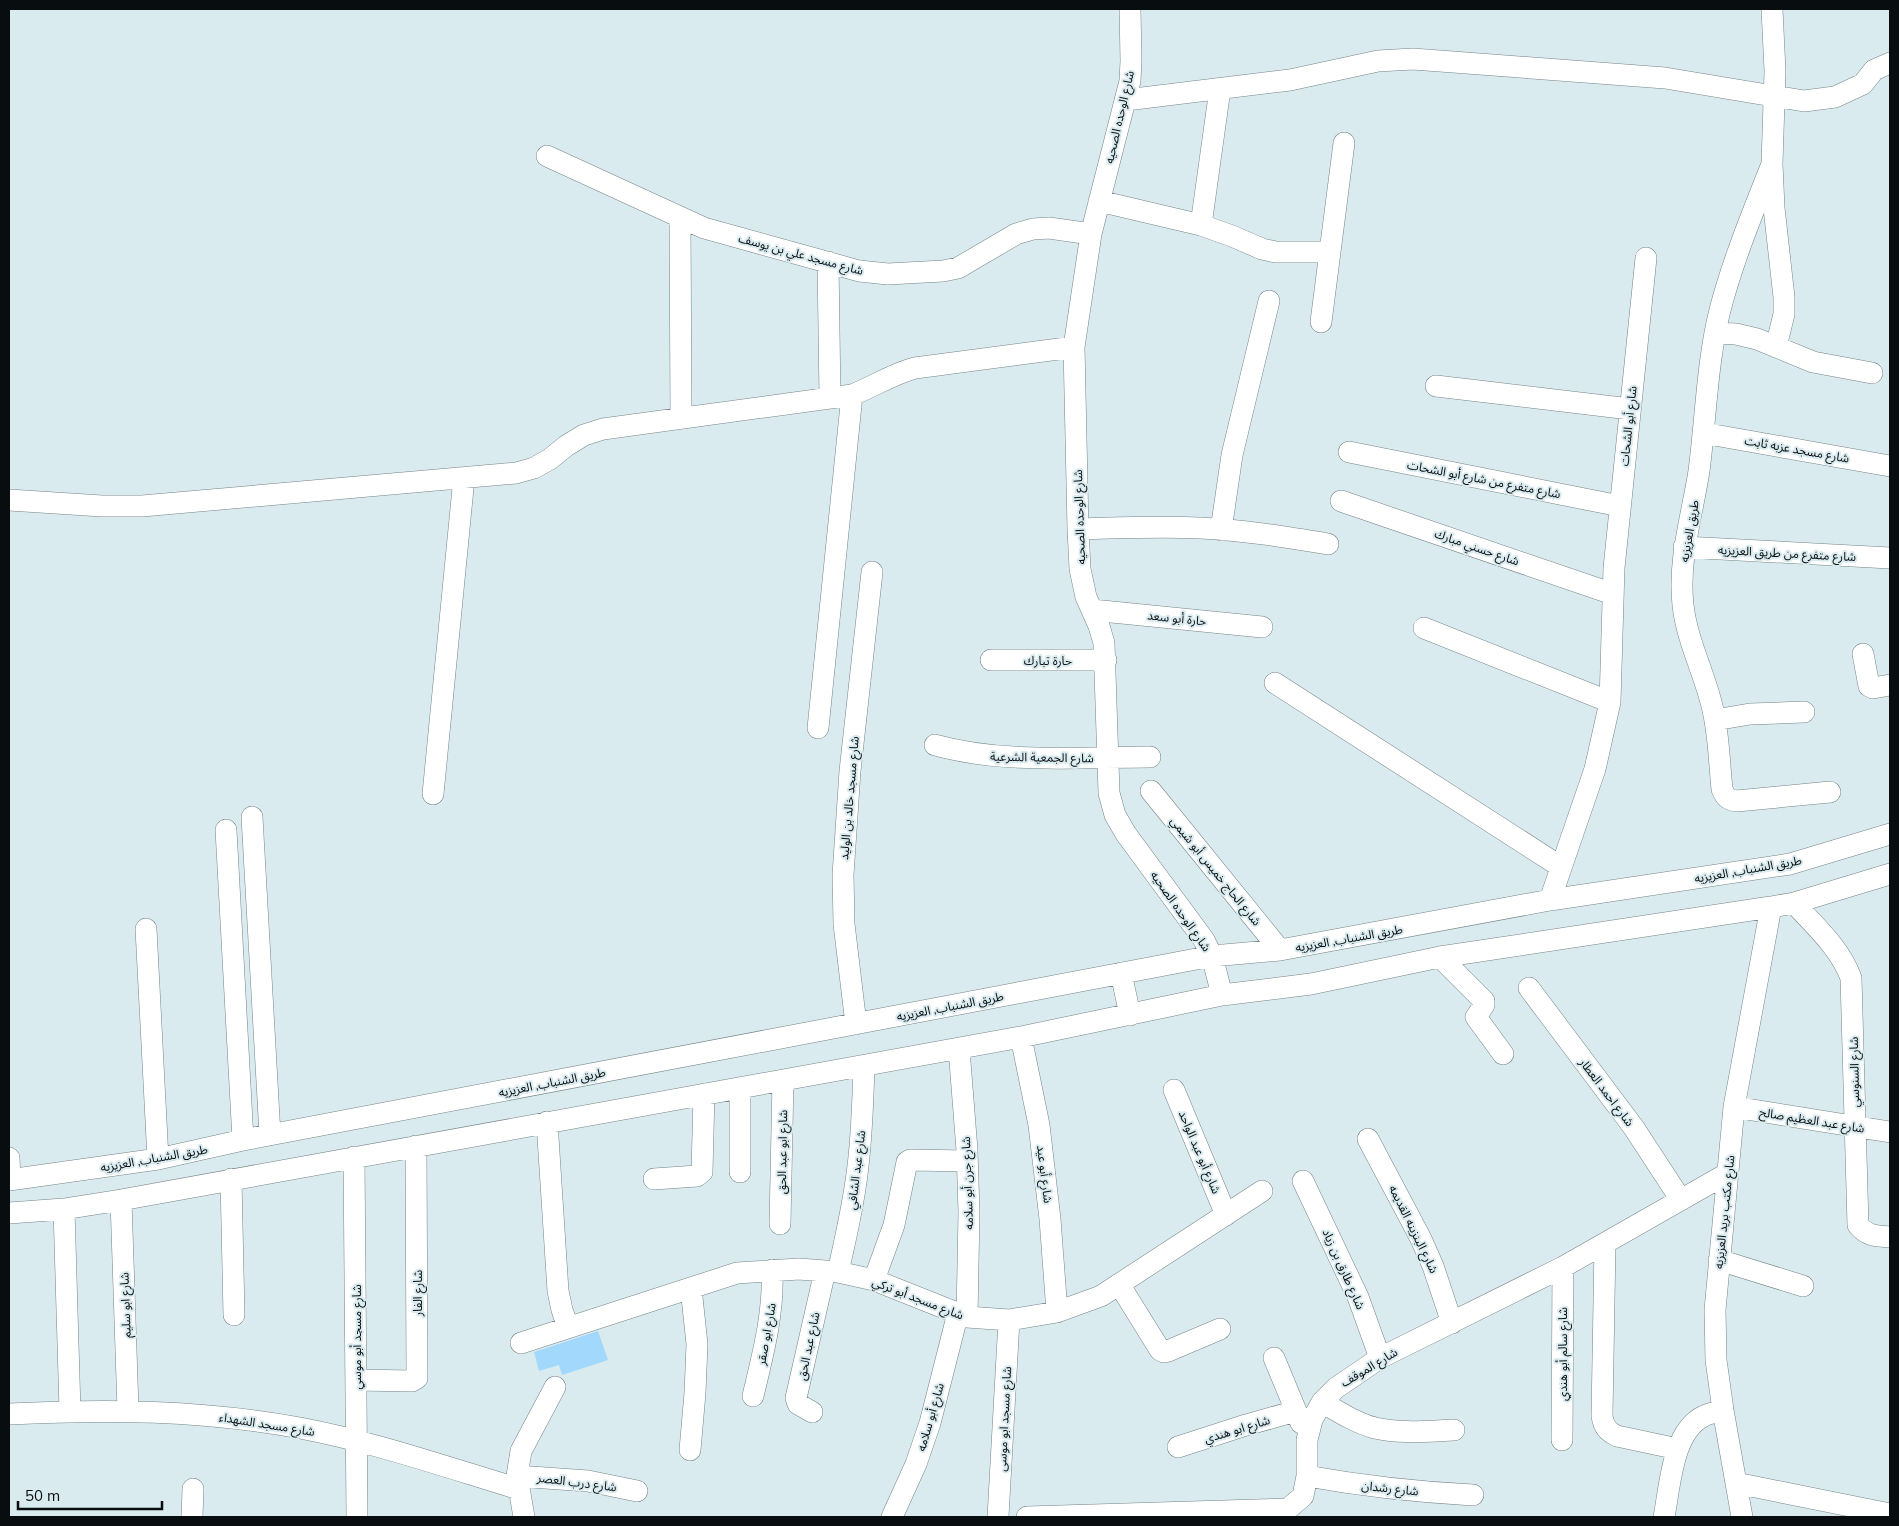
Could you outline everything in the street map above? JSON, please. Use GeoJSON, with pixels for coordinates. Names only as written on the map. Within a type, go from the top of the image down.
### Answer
{"type":"FeatureCollection","features":[{"type":"Feature","properties":{"kind":"street","name":"شارع الوحده الصحيه"},"geometry":{"type":"LineString","coordinates":[[1130,9],[1131,61],[1126,100],[1091,234],[1074,347],[1078,529],[1082,583],[1104,643],[1109,793],[1115,814],[1126,834],[1204,940],[1212,956],[1222,995]]}},
{"type":"Feature","properties":{"kind":"street"},"geometry":{"type":"LineString","coordinates":[[1772,9],[1775,45],[1772,164],[1774,217],[1784,297],[1784,314],[1776,347]]}},
{"type":"Feature","properties":{"kind":"street"},"geometry":{"type":"LineString","coordinates":[[1126,100],[1290,80],[1378,61],[1412,59],[1665,78],[1804,101],[1835,97],[1863,84],[1874,70],[1890,63]]}},
{"type":"Feature","properties":{"kind":"street"},"geometry":{"type":"LineString","coordinates":[[1201,225],[1220,89]]}},
{"type":"Feature","properties":{"kind":"street"},"geometry":{"type":"LineString","coordinates":[[1322,322],[1344,143]]}},
{"type":"Feature","properties":{"kind":"street","name":"شارع مسجد علي بن يوسف"},"geometry":{"type":"LineString","coordinates":[[547,156],[704,228],[859,271],[888,274],[943,271],[958,268],[1016,234],[1033,229],[1049,228],[1091,234]]}},
{"type":"Feature","properties":{"kind":"street","name":"طريق العزيزيه"},"geometry":{"type":"LineString","coordinates":[[1772,164],[1729,276],[1716,333],[1694,500],[1684,547],[1682,574],[1683,605],[1688,636],[1708,690],[1715,720],[1724,796],[1730,800],[1737,801],[1830,792]]}},
{"type":"Feature","properties":{"kind":"street"},"geometry":{"type":"LineString","coordinates":[[1099,201],[1201,225],[1276,252],[1330,252]]}},
{"type":"Feature","properties":{"kind":"street"},"geometry":{"type":"LineString","coordinates":[[680,217],[681,418]]}},
{"type":"Feature","properties":{"kind":"street","name":"شارع أبو الشحات"},"geometry":{"type":"LineString","coordinates":[[1550,900],[1595,769],[1610,702],[1613,594],[1620,506],[1646,258]]}},
{"type":"Feature","properties":{"kind":"street"},"geometry":{"type":"LineString","coordinates":[[828,262],[830,398]]}},
{"type":"Feature","properties":{"kind":"street"},"geometry":{"type":"LineString","coordinates":[[1221,530],[1232,455],[1269,302]]}},
{"type":"Feature","properties":{"kind":"street"},"geometry":{"type":"LineString","coordinates":[[1716,333],[1736,334],[1757,339],[1813,362],[1872,373]]}},
{"type":"Feature","properties":{"kind":"street"},"geometry":{"type":"LineString","coordinates":[[9,500],[102,506],[142,506],[516,473],[534,468],[550,459],[566,446],[584,436],[603,429],[852,395],[869,389],[899,372],[915,368],[1074,347]]}},
{"type":"Feature","properties":{"kind":"street"},"geometry":{"type":"LineString","coordinates":[[1436,386],[1630,409]]}},
{"type":"Feature","properties":{"kind":"street"},"geometry":{"type":"LineString","coordinates":[[818,728],[852,395]]}},
{"type":"Feature","properties":{"kind":"street","name":"شارع مسجد عزبه ثابت"},"geometry":{"type":"LineString","coordinates":[[1703,433],[1890,466]]}},
{"type":"Feature","properties":{"kind":"street","name":"شارع متفرع من شارع أبو الشحات"},"geometry":{"type":"LineString","coordinates":[[1349,452],[1620,506]]}},
{"type":"Feature","properties":{"kind":"street"},"geometry":{"type":"LineString","coordinates":[[433,794],[464,478]]}},
{"type":"Feature","properties":{"kind":"street","name":"شارع حسني مبارك"},"geometry":{"type":"LineString","coordinates":[[1341,501],[1613,594]]}},
{"type":"Feature","properties":{"kind":"street"},"geometry":{"type":"LineString","coordinates":[[1078,529],[1137,527],[1221,530],[1265,534],[1328,544]]}},
{"type":"Feature","properties":{"kind":"street","name":"شارع متفرع من طريق العزيزيه"},"geometry":{"type":"LineString","coordinates":[[1684,547],[1890,558]]}},
{"type":"Feature","properties":{"kind":"street","name":"شارع مسجد خالد بن الوليد"},"geometry":{"type":"LineString","coordinates":[[856,1024],[844,924],[843,875],[850,771],[872,572]]}},
{"type":"Feature","properties":{"kind":"street","name":"حارة أبو سعد"},"geometry":{"type":"LineString","coordinates":[[1092,610],[1262,626]]}},
{"type":"Feature","properties":{"kind":"street"},"geometry":{"type":"LineString","coordinates":[[1424,628],[1610,702]]}},
{"type":"Feature","properties":{"kind":"street"},"geometry":{"type":"LineString","coordinates":[[1863,654],[1869,686],[1873,688],[1890,685]]}},
{"type":"Feature","properties":{"kind":"street","name":"حارة تبارك"},"geometry":{"type":"LineString","coordinates":[[991,660],[1106,660]]}},
{"type":"Feature","properties":{"kind":"street"},"geometry":{"type":"LineString","coordinates":[[1276,683],[1562,867]]}},
{"type":"Feature","properties":{"kind":"street"},"geometry":{"type":"LineString","coordinates":[[1715,720],[1750,714],[1804,712]]}},
{"type":"Feature","properties":{"kind":"street","name":"شارع الجمعية الشرعية"},"geometry":{"type":"LineString","coordinates":[[935,746],[988,757],[1150,757]]}},
{"type":"Feature","properties":{"kind":"street","name":"شارع الحاج خميس أبو شيمي"},"geometry":{"type":"LineString","coordinates":[[1151,792],[1280,950]]}},
{"type":"Feature","properties":{"kind":"street"},"geometry":{"type":"LineString","coordinates":[[252,817],[270,1135]]}},
{"type":"Feature","properties":{"kind":"street"},"geometry":{"type":"LineString","coordinates":[[226,830],[243,1140]]}},
{"type":"Feature","properties":{"kind":"street","name":"طريق الشنباب, العزيزيه"},"geometry":{"type":"LineString","coordinates":[[10,1180],[158,1159],[243,1140],[1212,956],[1280,950],[1550,900],[1790,864],[1890,834]]}},
{"type":"Feature","properties":{"kind":"street"},"geometry":{"type":"LineString","coordinates":[[9,1214],[64,1209],[121,1200],[1021,1037],[1222,995],[1311,984],[1440,957],[1772,907],[1794,903],[1890,874]]}},
{"type":"Feature","properties":{"kind":"street","name":"شارع السنوسي"},"geometry":{"type":"LineString","coordinates":[[1794,903],[1846,963],[1851,978],[1858,1225],[1864,1233],[1890,1237]]}},
{"type":"Feature","properties":{"kind":"street","name":"شارع مكتب بريد العزيزيه"},"geometry":{"type":"LineString","coordinates":[[1742,1517],[1716,1360],[1715,1318],[1734,1107],[1772,907]]}},
{"type":"Feature","properties":{"kind":"street"},"geometry":{"type":"LineString","coordinates":[[146,929],[158,1159]]}},
{"type":"Feature","properties":{"kind":"street"},"geometry":{"type":"LineString","coordinates":[[1440,957],[1484,1001],[1476,1016],[1503,1054]]}},
{"type":"Feature","properties":{"kind":"street"},"geometry":{"type":"LineString","coordinates":[[1121,973],[1130,1014]]}},
{"type":"Feature","properties":{"kind":"street","name":"شارع احمد العطار"},"geometry":{"type":"LineString","coordinates":[[1529,988],[1634,1128],[1681,1200]]}},
{"type":"Feature","properties":{"kind":"street","name":"شارع أبو عيد"},"geometry":{"type":"LineString","coordinates":[[1021,1037],[1039,1125],[1050,1219],[1057,1312]]}},
{"type":"Feature","properties":{"kind":"street","name":"شارع جرن أبو سلامه"},"geometry":{"type":"LineString","coordinates":[[959,1048],[969,1212],[963,1315]]}},
{"type":"Feature","properties":{"kind":"street","name":"شارع عبد الشافي"},"geometry":{"type":"LineString","coordinates":[[831,1272],[850,1220],[863,1112],[864,1066]]}},
{"type":"Feature","properties":{"kind":"street","name":"شارع ابو عبد الحق"},"geometry":{"type":"LineString","coordinates":[[780,1224],[783,1080]]}},
{"type":"Feature","properties":{"kind":"street"},"geometry":{"type":"LineString","coordinates":[[740,1088],[740,1172]]}},
{"type":"Feature","properties":{"kind":"street","name":"شارع أبو عبد الواحد"},"geometry":{"type":"LineString","coordinates":[[1174,1090],[1226,1214]]}},
{"type":"Feature","properties":{"kind":"street"},"geometry":{"type":"LineString","coordinates":[[654,1179],[697,1176],[702,1172],[704,1094]]}},
{"type":"Feature","properties":{"kind":"street","name":"شارع عبد العظيم صالح"},"geometry":{"type":"LineString","coordinates":[[1734,1107],[1890,1132]]}},
{"type":"Feature","properties":{"kind":"street"},"geometry":{"type":"LineString","coordinates":[[547,1122],[558,1291],[568,1327]]}},
{"type":"Feature","properties":{"kind":"street","name":"شارع البنزينه القديمه"},"geometry":{"type":"LineString","coordinates":[[1368,1138],[1421,1239],[1433,1266],[1452,1323]]}},
{"type":"Feature","properties":{"kind":"street","name":"شارع الفار"},"geometry":{"type":"LineString","coordinates":[[356,1380],[412,1381],[417,1378],[416,1146]]}},
{"type":"Feature","properties":{"kind":"street","name":"شارع مسجد أبو موسي"},"geometry":{"type":"LineString","coordinates":[[354,1157],[357,1517]]}},
{"type":"Feature","properties":{"kind":"street"},"geometry":{"type":"LineString","coordinates":[[9,1158],[10,1180]]}},
{"type":"Feature","properties":{"kind":"street"},"geometry":{"type":"LineString","coordinates":[[874,1280],[894,1225],[907,1162],[910,1160],[967,1160]]}},
{"type":"Feature","properties":{"kind":"street","name":"شارع الموقف"},"geometry":{"type":"LineString","coordinates":[[1027,1517],[1268,1514],[1288,1509],[1303,1496],[1307,1476],[1307,1440],[1312,1420],[1322,1402],[1336,1388],[1380,1358],[1563,1268],[1728,1173]]}},
{"type":"Feature","properties":{"kind":"street"},"geometry":{"type":"LineString","coordinates":[[231,1179],[234,1314]]}},
{"type":"Feature","properties":{"kind":"street","name":"شارع طارق بن زياد"},"geometry":{"type":"LineString","coordinates":[[1303,1181],[1358,1297],[1380,1358]]}},
{"type":"Feature","properties":{"kind":"street","name":"شارع مسجد أبو تركي"},"geometry":{"type":"LineString","coordinates":[[520,1343],[737,1273],[772,1270],[831,1272],[874,1280],[963,1315],[1009,1320],[1057,1312],[1101,1296],[1262,1191]]}},
{"type":"Feature","properties":{"kind":"street","name":"شارع ابو سليم"},"geometry":{"type":"LineString","coordinates":[[121,1200],[128,1410]]}},
{"type":"Feature","properties":{"kind":"street"},"geometry":{"type":"LineString","coordinates":[[64,1209],[70,1411]]}},
{"type":"Feature","properties":{"kind":"street"},"geometry":{"type":"LineString","coordinates":[[1605,1244],[1602,1416],[1604,1425],[1609,1432],[1617,1436],[1678,1448]]}},
{"type":"Feature","properties":{"kind":"street"},"geometry":{"type":"LineString","coordinates":[[1719,1260],[1803,1286]]}},
{"type":"Feature","properties":{"kind":"street","name":"شارع سالم أبو هندي"},"geometry":{"type":"LineString","coordinates":[[1562,1440],[1563,1268]]}},
{"type":"Feature","properties":{"kind":"street","name":"شارع ابو صقر"},"geometry":{"type":"LineString","coordinates":[[753,1396],[770,1324],[773,1288],[772,1270]]}},
{"type":"Feature","properties":{"kind":"street","name":"شارع عبد الحق"},"geometry":{"type":"LineString","coordinates":[[812,1412],[798,1404],[796,1398],[831,1272]]}},
{"type":"Feature","properties":{"kind":"street"},"geometry":{"type":"LineString","coordinates":[[1119,1284],[1160,1350],[1164,1352],[1220,1329]]}},
{"type":"Feature","properties":{"kind":"street"},"geometry":{"type":"LineString","coordinates":[[690,1288],[697,1344],[690,1450]]}},
{"type":"Feature","properties":{"kind":"street","name":"شارع أبو سلامه"},"geometry":{"type":"LineString","coordinates":[[892,1517],[916,1464],[963,1315]]}},
{"type":"Feature","properties":{"kind":"street","name":"شارع مسجد ابو موسى"},"geometry":{"type":"LineString","coordinates":[[998,1517],[1009,1320]]}},
{"type":"Feature","properties":{"kind":"street"},"geometry":{"type":"LineString","coordinates":[[1274,1358],[1307,1440]]}},
{"type":"Feature","properties":{"kind":"street"},"geometry":{"type":"LineString","coordinates":[[524,1517],[518,1482],[518,1463],[524,1445],[555,1387]]}},
{"type":"Feature","properties":{"kind":"street"},"geometry":{"type":"LineString","coordinates":[[1322,1402],[1352,1419],[1374,1428],[1397,1432],[1454,1430]]}},
{"type":"Feature","properties":{"kind":"street","name":"شارع مسجد الشهداء"},"geometry":{"type":"LineString","coordinates":[[9,1414],[128,1410],[186,1413],[243,1419],[300,1428],[356,1440],[518,1482]]}},
{"type":"Feature","properties":{"kind":"street"},"geometry":{"type":"LineString","coordinates":[[1664,1517],[1678,1448],[1687,1430],[1703,1416],[1723,1410]]}},
{"type":"Feature","properties":{"kind":"street","name":"شارع ابو هندي"},"geometry":{"type":"LineString","coordinates":[[1178,1447],[1230,1430],[1296,1412]]}},
{"type":"Feature","properties":{"kind":"street","name":"شارع رشدان"},"geometry":{"type":"LineString","coordinates":[[1307,1476],[1362,1486],[1417,1492],[1473,1495]]}},
{"type":"Feature","properties":{"kind":"street","name":"شارع درب العصر"},"geometry":{"type":"LineString","coordinates":[[518,1482],[588,1481],[636,1492]]}},
{"type":"Feature","properties":{"kind":"street"},"geometry":{"type":"LineString","coordinates":[[1736,1483],[1890,1514]]}},
{"type":"Feature","properties":{"kind":"street"},"geometry":{"type":"LineString","coordinates":[[192,1517],[193,1489]]}},
{"type":"Feature","properties":{"kind":"building"},"geometry":{"type":"Polygon","coordinates":[[[598,1331],[608,1360],[562,1375],[559,1365],[539,1371],[534,1352],[598,1331]]]}}]}
